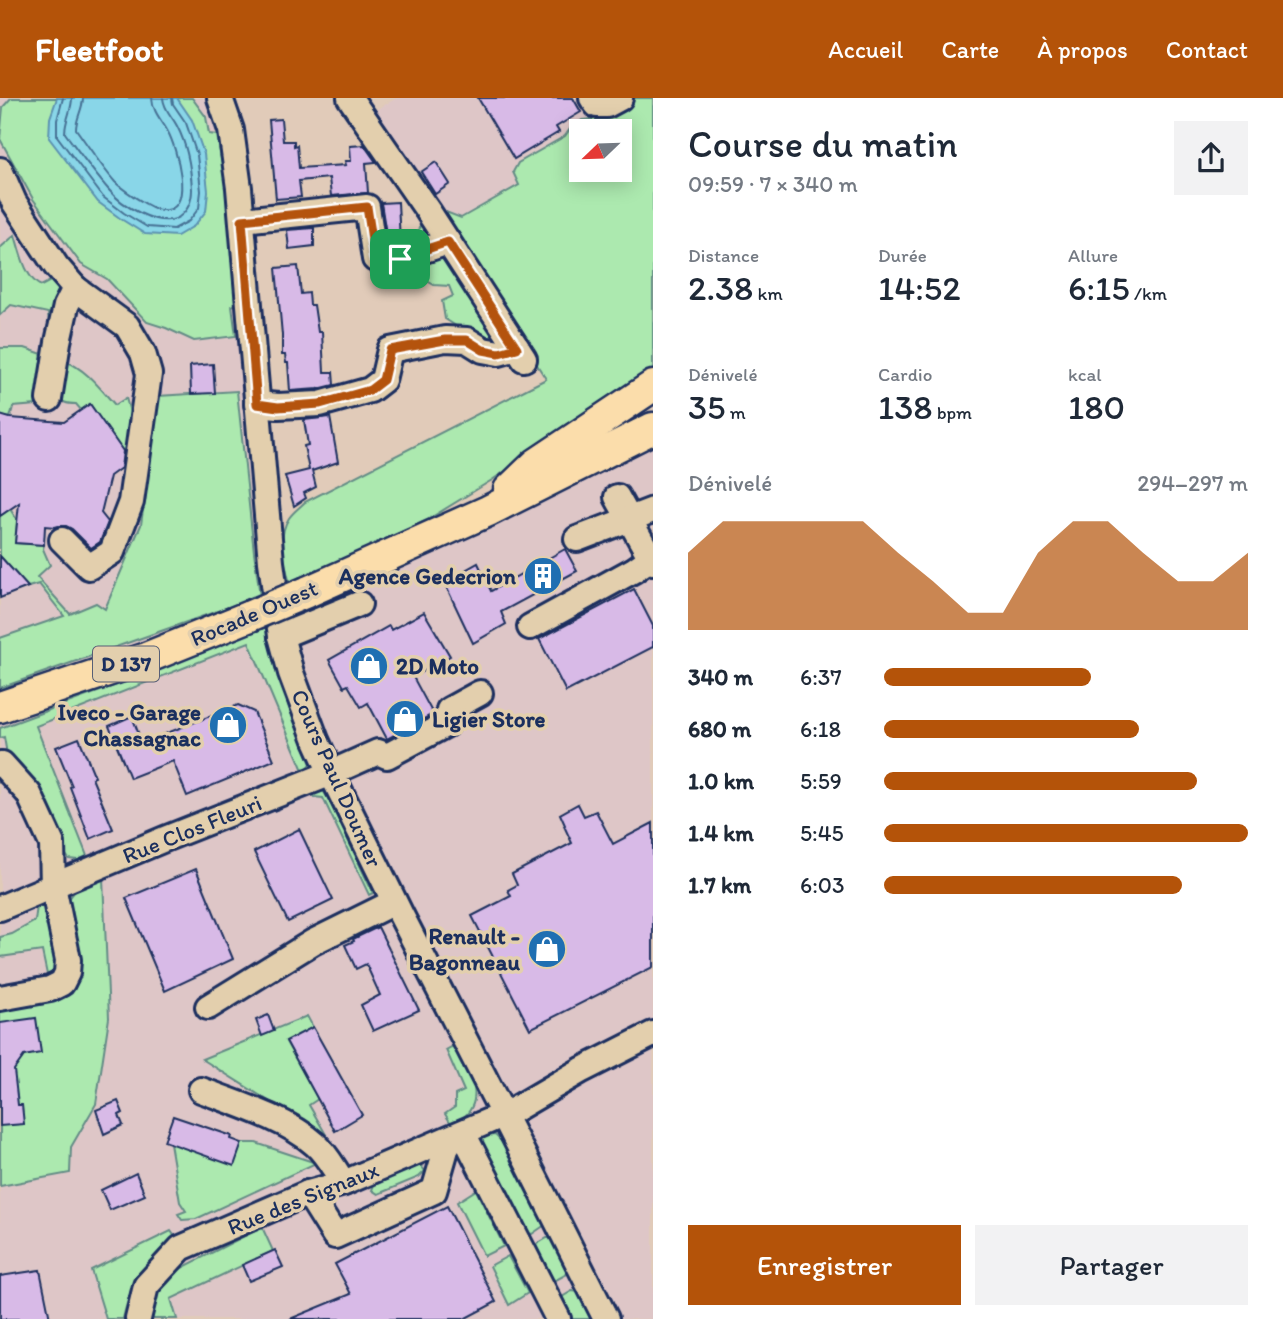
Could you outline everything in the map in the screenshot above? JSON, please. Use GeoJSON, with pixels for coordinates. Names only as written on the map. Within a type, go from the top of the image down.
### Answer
{"type":"FeatureCollection","features":[{"type":"Feature","properties":{"kind":"main road","name":"D 137"},"geometry":{"type":"LineString","coordinates":[[488,511],[536,464],[653,386]]}},
{"type":"Feature","properties":{"kind":"main road","name":"Rocade Ouest"},"geometry":{"type":"LineString","coordinates":[[0,707],[146,658],[307,592],[488,511],[653,428]]}},
{"type":"Feature","properties":{"kind":"street"},"geometry":{"type":"LineString","coordinates":[[257,404],[278,407],[320,404],[370,390],[383,380],[390,350],[445,340],[467,340],[483,350],[520,354],[350,98]]}},
{"type":"Feature","properties":{"kind":"street"},"geometry":{"type":"LineString","coordinates":[[593,98],[597,105],[607,106],[620,98]]}},
{"type":"Feature","properties":{"kind":"street","name":"Cours Paul Doumer"},"geometry":{"type":"LineString","coordinates":[[220,100],[235,152],[271,562],[281,636],[291,673],[331,773],[606,1319]]}},
{"type":"Feature","properties":{"kind":"street"},"geometry":{"type":"LineString","coordinates":[[0,170],[7,194],[56,266],[75,288],[127,326],[143,353],[149,374],[131,502],[112,552],[89,567],[62,540]]}},
{"type":"Feature","properties":{"kind":"street"},"geometry":{"type":"LineString","coordinates":[[242,220],[367,207],[375,259],[385,263],[448,242]]}},
{"type":"Feature","properties":{"kind":"street"},"geometry":{"type":"LineString","coordinates":[[49,399],[66,306],[75,288]]}},
{"type":"Feature","properties":{"kind":"street"},"geometry":{"type":"LineString","coordinates":[[530,627],[634,570],[650,553],[617,497]]}},
{"type":"Feature","properties":{"kind":"street"},"geometry":{"type":"LineString","coordinates":[[577,539],[653,510]]}},
{"type":"Feature","properties":{"kind":"street"},"geometry":{"type":"LineString","coordinates":[[281,636],[359,604]]}},
{"type":"Feature","properties":{"kind":"street","name":"Rue Clos Fleuri"},"geometry":{"type":"LineString","coordinates":[[0,908],[378,752],[387,756],[447,724],[449,710],[480,693]]}},
{"type":"Feature","properties":{"kind":"street"},"geometry":{"type":"LineString","coordinates":[[0,764],[29,794],[52,844],[53,886],[68,960],[67,973],[62,984],[50,989],[0,998]]}},
{"type":"Feature","properties":{"kind":"street"},"geometry":{"type":"LineString","coordinates":[[208,1007],[313,942],[394,902]]}},
{"type":"Feature","properties":{"kind":"street","name":"Rue des Signaux"},"geometry":{"type":"LineString","coordinates":[[138,1319],[146,1286],[181,1248],[308,1194],[344,1183],[512,1111],[582,1070],[653,1034]]}},
{"type":"Feature","properties":{"kind":"street"},"geometry":{"type":"LineString","coordinates":[[201,1090],[261,1113],[316,1144],[344,1183]]}},
{"type":"Feature","properties":{"kind":"street"},"geometry":{"type":"LineString","coordinates":[[308,1194],[335,1236],[434,1191],[456,1136]]}},
{"type":"Feature","properties":{"kind":"street"},"geometry":{"type":"LineString","coordinates":[[456,1136],[558,1319]]}},
{"type":"Feature","properties":{"kind":"shaded area"},"geometry":{"type":"Polygon","coordinates":[[[0,98],[216,98],[284,611],[653,420],[653,1319],[0,1319],[0,98]]]}},
{"type":"Feature","properties":{"kind":"shaded area"},"geometry":{"type":"Polygon","coordinates":[[[397,98],[653,98],[632,154],[632,119],[569,119],[569,182],[621,182],[547,379],[372,112],[397,98]]]}},
{"type":"Feature","properties":{"kind":"green space"},"geometry":{"type":"Polygon","coordinates":[[[11,98],[192,98],[206,117],[209,134],[217,135],[230,211],[238,303],[232,306],[236,336],[194,341],[147,322],[107,279],[81,264],[33,199],[0,139],[3,107],[11,98]]]}},
{"type":"Feature","properties":{"kind":"green space"},"geometry":{"type":"Polygon","coordinates":[[[629,98],[653,98],[653,373],[427,520],[290,584],[284,559],[283,534],[289,518],[305,502],[546,379],[517,333],[493,341],[475,338],[445,319],[442,301],[453,296],[449,286],[434,285],[424,279],[427,256],[415,238],[421,223],[446,212],[461,218],[519,185],[513,172],[518,163],[565,136],[569,130],[569,182],[632,182],[632,119],[592,119],[629,98]]]}},
{"type":"Feature","properties":{"kind":"green space"},"geometry":{"type":"Polygon","coordinates":[[[15,235],[24,264],[35,282],[41,286],[54,279],[60,291],[54,322],[49,324],[48,313],[11,305],[0,315],[0,248],[15,235]]]}},
{"type":"Feature","properties":{"kind":"green space"},"geometry":{"type":"Polygon","coordinates":[[[0,348],[25,348],[48,356],[40,402],[37,405],[13,407],[10,418],[0,416],[0,348]]]}},
{"type":"Feature","properties":{"kind":"green space"},"geometry":{"type":"Polygon","coordinates":[[[63,360],[85,373],[115,405],[126,398],[134,427],[127,458],[90,404],[81,410],[76,404],[65,402],[57,395],[63,360]]]}},
{"type":"Feature","properties":{"kind":"green space"},"geometry":{"type":"Polygon","coordinates":[[[237,391],[260,596],[0,688],[0,638],[64,616],[39,584],[28,587],[0,556],[0,516],[10,509],[17,520],[15,543],[44,545],[43,549],[50,565],[37,577],[70,614],[96,603],[105,609],[141,525],[158,396],[237,391]]]}},
{"type":"Feature","properties":{"kind":"green space"},"geometry":{"type":"Polygon","coordinates":[[[268,624],[289,708],[311,764],[306,770],[302,768],[249,642],[36,726],[87,856],[78,860],[69,859],[37,786],[25,770],[8,760],[4,737],[0,738],[0,728],[157,670],[268,624]]]}},
{"type":"Feature","properties":{"kind":"green space"},"geometry":{"type":"Polygon","coordinates":[[[319,789],[330,802],[373,893],[369,895],[323,798],[314,797],[313,792],[319,789]]]}},
{"type":"Feature","properties":{"kind":"green space"},"geometry":{"type":"Polygon","coordinates":[[[103,878],[109,1018],[96,1104],[71,1147],[70,1173],[0,1186],[0,1006],[60,997],[62,907],[75,891],[103,878]]]}},
{"type":"Feature","properties":{"kind":"green space"},"geometry":{"type":"Polygon","coordinates":[[[37,906],[44,907],[60,955],[55,979],[49,984],[42,951],[0,957],[0,937],[12,934],[35,921],[37,906]]]}},
{"type":"Feature","properties":{"kind":"green space"},"geometry":{"type":"Polygon","coordinates":[[[307,1016],[313,1027],[286,1042],[318,1099],[309,1105],[336,1152],[310,1127],[202,1059],[307,1016]]]}},
{"type":"Feature","properties":{"kind":"green space"},"geometry":{"type":"Polygon","coordinates":[[[455,1045],[471,1077],[475,1094],[468,1112],[452,1125],[445,1114],[455,1107],[455,1095],[464,1091],[446,1050],[455,1045]]]}},
{"type":"Feature","properties":{"kind":"green space"},"geometry":{"type":"Polygon","coordinates":[[[495,1135],[509,1149],[545,1225],[532,1234],[526,1233],[478,1137],[495,1135]]]}},
{"type":"Feature","properties":{"kind":"green space"},"geometry":{"type":"Polygon","coordinates":[[[170,1143],[256,1143],[316,1163],[196,1219],[182,1220],[178,1214],[186,1211],[180,1202],[170,1143]]]}},
{"type":"Feature","properties":{"kind":"green space"},"geometry":{"type":"Polygon","coordinates":[[[409,1166],[421,1166],[425,1171],[419,1177],[378,1194],[372,1190],[376,1180],[409,1166]]]}},
{"type":"Feature","properties":{"kind":"green space"},"geometry":{"type":"Polygon","coordinates":[[[476,1190],[504,1246],[484,1256],[457,1202],[476,1190]]]}},
{"type":"Feature","properties":{"kind":"green space"},"geometry":{"type":"Polygon","coordinates":[[[262,1227],[273,1251],[171,1299],[177,1319],[147,1319],[153,1296],[168,1275],[262,1227]]]}},
{"type":"Feature","properties":{"kind":"green space"},"geometry":{"type":"Polygon","coordinates":[[[171,1231],[178,1241],[147,1265],[135,1281],[123,1319],[106,1319],[91,1270],[171,1231]]]}},
{"type":"Feature","properties":{"kind":"green space"},"geometry":{"type":"Polygon","coordinates":[[[551,1238],[568,1268],[567,1274],[556,1280],[548,1279],[533,1249],[551,1238]]]}},
{"type":"Feature","properties":{"kind":"green space"},"geometry":{"type":"Polygon","coordinates":[[[508,1256],[528,1293],[509,1305],[490,1266],[508,1256]]]}},
{"type":"Feature","properties":{"kind":"green space"},"geometry":{"type":"Polygon","coordinates":[[[572,1291],[579,1292],[591,1319],[570,1319],[562,1304],[562,1297],[572,1291]]]}},
{"type":"Feature","properties":{"kind":"water"},"geometry":{"type":"Polygon","coordinates":[[[57,98],[177,98],[192,120],[204,154],[208,191],[206,211],[194,226],[177,236],[145,234],[98,202],[49,138],[50,118],[57,98]]]}},
{"type":"Feature","properties":{"kind":"building"},"geometry":{"type":"Polygon","coordinates":[[[478,98],[573,98],[581,112],[556,127],[559,132],[514,159],[478,98]]]}},
{"type":"Feature","properties":{"kind":"building"},"geometry":{"type":"Polygon","coordinates":[[[281,119],[283,141],[294,141],[294,146],[297,145],[299,168],[346,165],[345,161],[351,161],[350,146],[364,145],[376,162],[366,163],[368,193],[331,196],[329,178],[299,181],[301,197],[276,199],[269,120],[281,119]]]}},
{"type":"Feature","properties":{"kind":"building"},"geometry":{"type":"Polygon","coordinates":[[[436,162],[450,184],[435,194],[421,172],[436,162]]]}},
{"type":"Feature","properties":{"kind":"building"},"geometry":{"type":"Polygon","coordinates":[[[398,202],[400,242],[388,246],[381,203],[398,202]]]}},
{"type":"Feature","properties":{"kind":"building"},"geometry":{"type":"Polygon","coordinates":[[[314,228],[314,246],[289,249],[287,230],[314,228]]]}},
{"type":"Feature","properties":{"kind":"building"},"geometry":{"type":"Polygon","coordinates":[[[298,266],[301,294],[309,293],[310,305],[314,305],[318,332],[322,332],[324,372],[333,372],[334,385],[290,391],[288,363],[285,355],[282,355],[276,268],[298,266]]]}},
{"type":"Feature","properties":{"kind":"building"},"geometry":{"type":"Polygon","coordinates":[[[213,364],[215,393],[191,394],[190,366],[213,364]]]}},
{"type":"Feature","properties":{"kind":"building"},"geometry":{"type":"Polygon","coordinates":[[[90,404],[123,451],[121,468],[110,476],[101,513],[108,522],[100,542],[91,548],[66,526],[45,526],[44,545],[15,543],[19,503],[0,516],[0,415],[64,422],[90,404]]]}},
{"type":"Feature","properties":{"kind":"building"},"geometry":{"type":"Polygon","coordinates":[[[330,417],[338,462],[312,471],[316,487],[304,493],[306,498],[294,506],[285,476],[309,470],[304,446],[308,445],[304,420],[330,417]]]}},
{"type":"Feature","properties":{"kind":"building"},"geometry":{"type":"Polygon","coordinates":[[[565,549],[577,571],[501,612],[506,624],[473,643],[444,582],[478,563],[491,591],[565,549]]]}},
{"type":"Feature","properties":{"kind":"building"},"geometry":{"type":"Polygon","coordinates":[[[0,556],[28,587],[0,598],[0,556]]]}},
{"type":"Feature","properties":{"kind":"building"},"geometry":{"type":"Polygon","coordinates":[[[634,589],[653,626],[653,647],[566,692],[539,639],[634,589]]]}},
{"type":"Feature","properties":{"kind":"building"},"geometry":{"type":"Polygon","coordinates":[[[424,612],[450,656],[413,677],[433,714],[387,739],[368,703],[361,707],[348,685],[344,687],[329,660],[389,626],[391,630],[424,612]]]}},
{"type":"Feature","properties":{"kind":"building"},"geometry":{"type":"Polygon","coordinates":[[[238,705],[254,712],[274,760],[187,796],[173,761],[130,778],[109,726],[132,716],[142,743],[238,705]]]}},
{"type":"Feature","properties":{"kind":"building"},"geometry":{"type":"Polygon","coordinates":[[[79,738],[113,829],[90,839],[56,747],[79,738]]]}},
{"type":"Feature","properties":{"kind":"building"},"geometry":{"type":"Polygon","coordinates":[[[578,804],[584,816],[596,811],[613,844],[653,823],[653,967],[530,1029],[472,916],[511,896],[508,890],[517,885],[512,874],[572,843],[560,814],[578,804]]]}},
{"type":"Feature","properties":{"kind":"building"},"geometry":{"type":"Polygon","coordinates":[[[299,829],[333,900],[288,922],[254,852],[299,829]]]}},
{"type":"Feature","properties":{"kind":"building"},"geometry":{"type":"Polygon","coordinates":[[[196,869],[233,959],[165,991],[126,898],[196,869]]]}},
{"type":"Feature","properties":{"kind":"building"},"geometry":{"type":"Polygon","coordinates":[[[378,927],[419,1010],[373,1031],[361,1005],[380,995],[366,964],[356,969],[345,945],[378,927]]]}},
{"type":"Feature","properties":{"kind":"building"},"geometry":{"type":"Polygon","coordinates":[[[268,1015],[274,1031],[262,1036],[256,1020],[268,1015]]]}},
{"type":"Feature","properties":{"kind":"building"},"geometry":{"type":"Polygon","coordinates":[[[36,1018],[41,1053],[24,1056],[14,1070],[18,1105],[22,1105],[24,1124],[0,1126],[0,1023],[36,1018]]]}},
{"type":"Feature","properties":{"kind":"building"},"geometry":{"type":"Polygon","coordinates":[[[313,1027],[362,1115],[335,1131],[286,1041],[313,1027]]]}},
{"type":"Feature","properties":{"kind":"building"},"geometry":{"type":"Polygon","coordinates":[[[118,1101],[123,1113],[119,1115],[123,1125],[104,1134],[96,1110],[118,1101]]]}},
{"type":"Feature","properties":{"kind":"building"},"geometry":{"type":"Polygon","coordinates":[[[173,1116],[232,1136],[231,1139],[242,1143],[234,1166],[164,1141],[173,1116]]]}},
{"type":"Feature","properties":{"kind":"building"},"geometry":{"type":"Polygon","coordinates":[[[136,1173],[145,1195],[110,1210],[101,1190],[136,1173]]]}},
{"type":"Feature","properties":{"kind":"building"},"geometry":{"type":"Polygon","coordinates":[[[447,1206],[496,1302],[464,1319],[290,1319],[351,1294],[335,1264],[447,1206]]]}},
{"type":"Feature","properties":{"kind":"building"},"geometry":{"type":"Polygon","coordinates":[[[275,1250],[283,1267],[249,1281],[242,1265],[275,1250]]]}},
{"type":"Feature","properties":{"kind":"building"},"geometry":{"type":"Polygon","coordinates":[[[40,1270],[50,1319],[0,1319],[0,1276],[40,1270]]]}},
{"type":"Feature","properties":{"kind":"place","name":"Agence Gedecrion"},"geometry":{"type":"Point","coordinates":[543,576]}},
{"type":"Feature","properties":{"kind":"place","name":"2D Moto"},"geometry":{"type":"Point","coordinates":[369,666]}},
{"type":"Feature","properties":{"kind":"place","name":"Ligier Store"},"geometry":{"type":"Point","coordinates":[405,719]}},
{"type":"Feature","properties":{"kind":"place","name":"Iveco - Garage Chassagnac"},"geometry":{"type":"Point","coordinates":[228,725]}},
{"type":"Feature","properties":{"kind":"place","name":"Renault - Bagonneau"},"geometry":{"type":"Point","coordinates":[547,949]}},
{"type":"Feature","properties":{"kind":"route"},"geometry":{"type":"LineString","coordinates":[[367,207],[375,259],[385,263],[400,259],[448,242],[517,348],[499,353],[483,350],[467,340],[445,340],[390,350],[383,380],[370,390],[320,404],[278,407],[257,404],[242,220],[367,207]]}}]}
